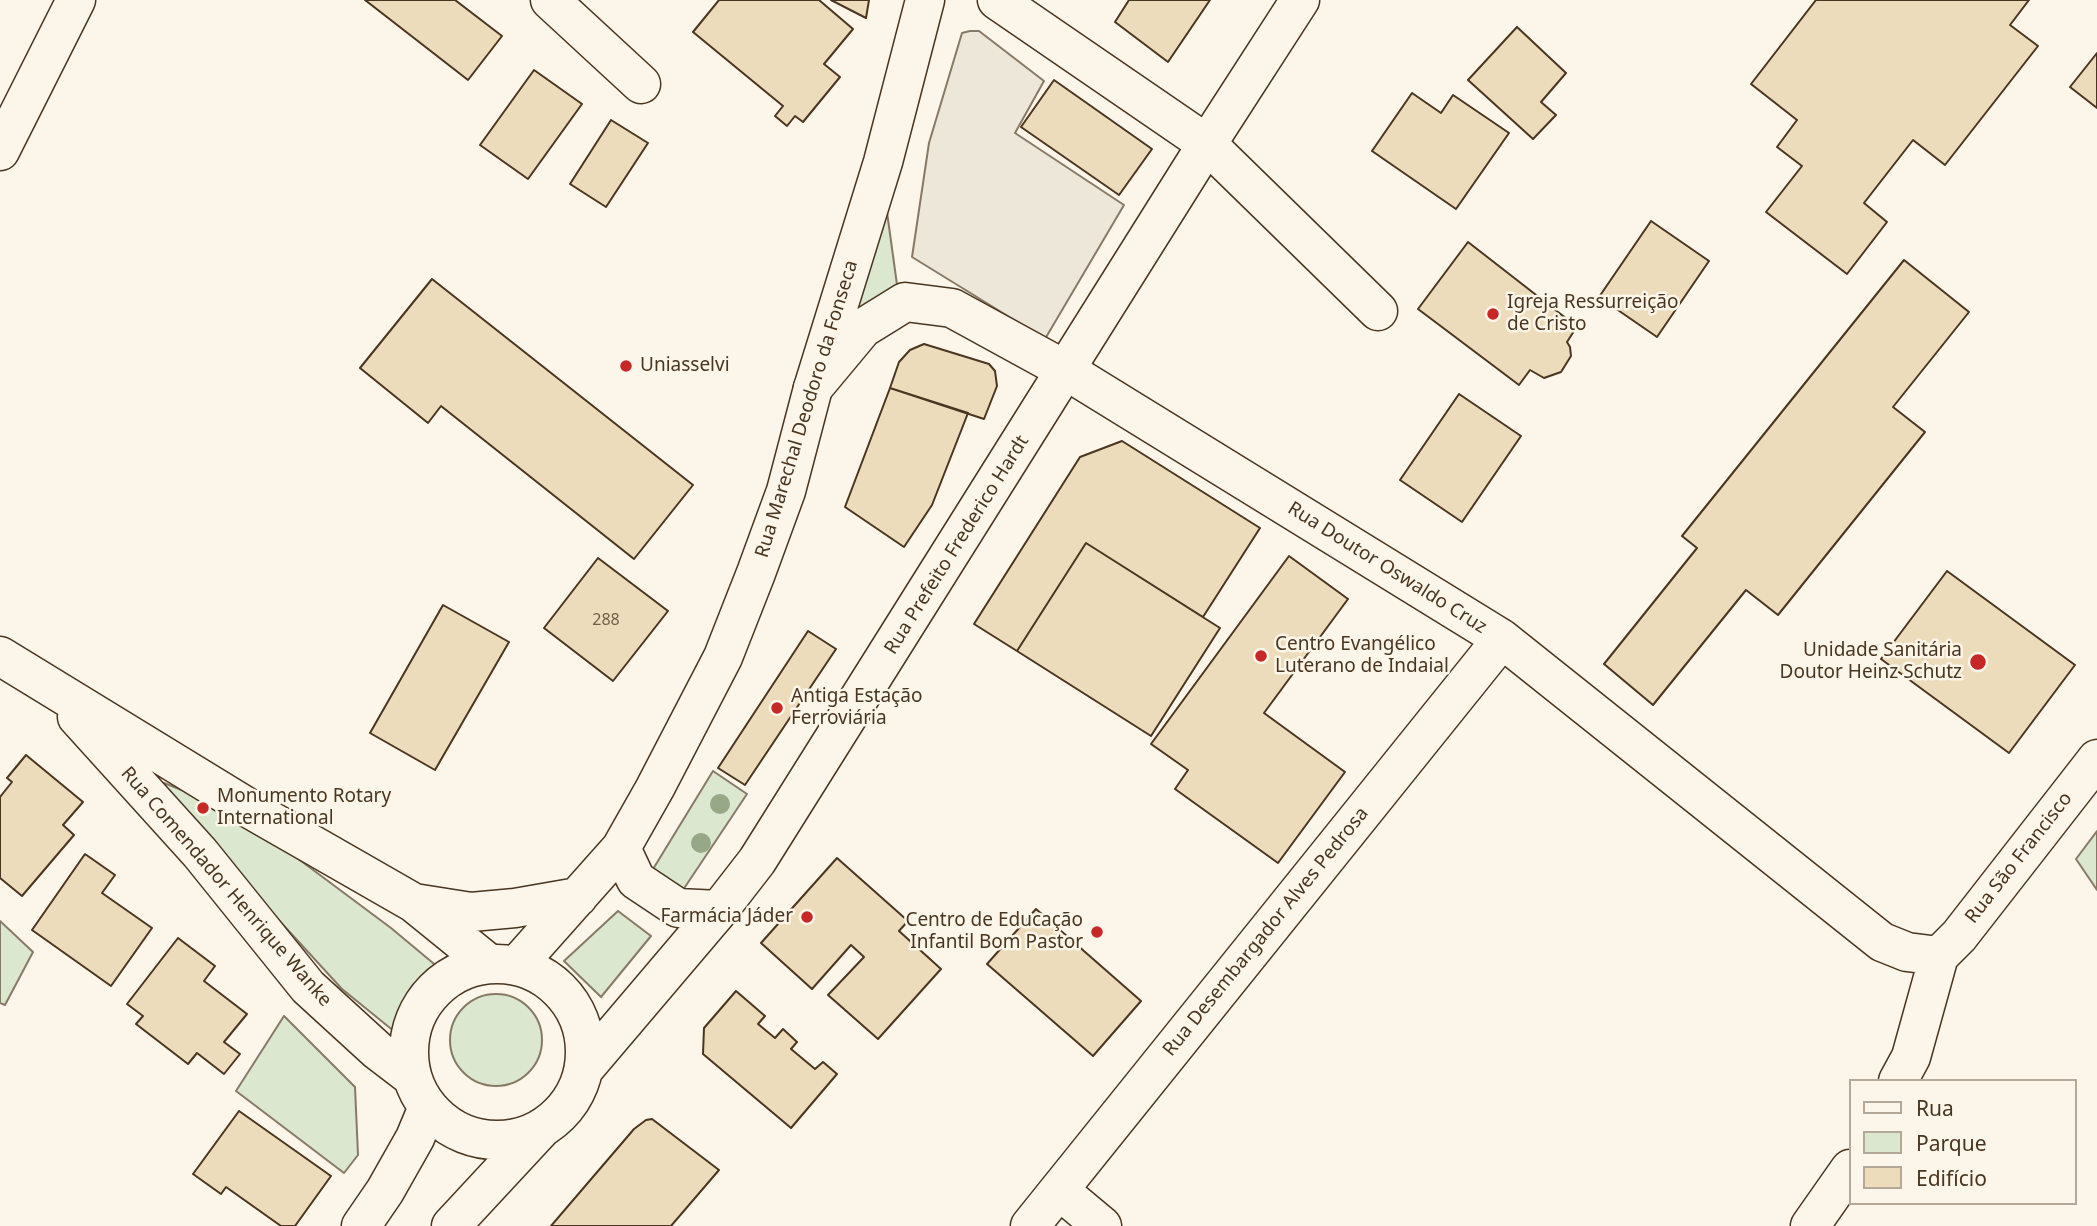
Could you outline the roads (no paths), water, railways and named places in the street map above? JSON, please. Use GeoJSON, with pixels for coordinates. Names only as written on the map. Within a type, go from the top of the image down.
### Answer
{"type":"FeatureCollection","features":[{"type":"Feature","properties":{"kind":"main road"},"geometry":{"type":"LineString","coordinates":[[0,151],[76,0]]}},
{"type":"Feature","properties":{"kind":"main road"},"geometry":{"type":"LineString","coordinates":[[550,0],[641,84]]}},
{"type":"Feature","properties":{"kind":"main road","name":"Rua Marechal Deodoro da Fonseca"},"geometry":{"type":"LineString","coordinates":[[502,964],[578,897],[621,848],[723,657],[786,491],[813,388],[883,162],[925,0]]}},
{"type":"Feature","properties":{"kind":"main road"},"geometry":{"type":"LineString","coordinates":[[997,0],[1207,144],[1378,311]]}},
{"type":"Feature","properties":{"kind":"main road","name":"Rua Prefeito Frederico Hardt"},"geometry":{"type":"LineString","coordinates":[[584,1069],[719,910],[757,861],[1300,0]]}},
{"type":"Feature","properties":{"kind":"main road","name":"Rua Doutor Oswaldo Cruz"},"geometry":{"type":"LineString","coordinates":[[813,388],[863,328],[905,302],[951,309],[1067,371],[1502,639],[1882,942],[1907,952],[1940,956]]}},
{"type":"Feature","properties":{"kind":"main road","name":"Rua Desembargador Alves Pedrosa"},"geometry":{"type":"LineString","coordinates":[[1030,1226],[1502,639]]}},
{"type":"Feature","properties":{"kind":"main road","name":"Rua Comendador Henrique Wanke"},"geometry":{"type":"LineString","coordinates":[[0,656],[238,802],[414,903],[502,964]]}},
{"type":"Feature","properties":{"kind":"main road","name":"Rua Comendador Henrique Wanke"},"geometry":{"type":"LineString","coordinates":[[49,687],[200,853],[309,986],[420,1092]]}},
{"type":"Feature","properties":{"kind":"main road","name":"Rua São Francisco"},"geometry":{"type":"LineString","coordinates":[[1940,956],[1959,936],[2097,758]]}},
{"type":"Feature","properties":{"kind":"main road"},"geometry":{"type":"LineString","coordinates":[[621,848],[636,880],[678,908],[719,910]]}},
{"type":"Feature","properties":{"kind":"main road"},"geometry":{"type":"LineString","coordinates":[[414,903],[471,912],[515,908],[578,897]]}},
{"type":"Feature","properties":{"kind":"main road"},"geometry":{"type":"LineString","coordinates":[[1899,1079],[1911,1057],[1940,956]]}},
{"type":"Feature","properties":{"kind":"main road"},"geometry":{"type":"LineString","coordinates":[[361,1226],[385,1191],[415,1138],[420,1092],[409,1038],[423,1002],[451,976],[502,964],[542,975],[564,992],[578,1015],[586,1042],[584,1069],[570,1103],[542,1128],[451,1226]]}},
{"type":"Feature","properties":{"kind":"main road"},"geometry":{"type":"LineString","coordinates":[[420,1092],[452,1128],[481,1139],[513,1139],[542,1128]]}},
{"type":"Feature","properties":{"kind":"main road"},"geometry":{"type":"LineString","coordinates":[[1810,1226],[1848,1172]]}},
{"type":"Feature","properties":{"kind":"main road"},"geometry":{"type":"LineString","coordinates":[[1059,1190],[1102,1226]]}},
{"type":"Feature","properties":{"kind":"place","name":"Igreja Ressurreição de Cristo"},"geometry":{"type":"Point","coordinates":[1493,314]}},
{"type":"Feature","properties":{"kind":"place","name":"Uniasselvi"},"geometry":{"type":"Point","coordinates":[626,366]}},
{"type":"Feature","properties":{"kind":"place","name":"Centro Evangélico Luterano de Indaial"},"geometry":{"type":"Point","coordinates":[1261,656]}},
{"type":"Feature","properties":{"kind":"place","name":"Unidade Sanitária Doutor Heinz Schutz"},"geometry":{"type":"Point","coordinates":[1978,662]}},
{"type":"Feature","properties":{"kind":"place","name":"Antiga Estação Ferroviária"},"geometry":{"type":"Point","coordinates":[777,708]}},
{"type":"Feature","properties":{"kind":"place","name":"Monumento Rotary International"},"geometry":{"type":"Point","coordinates":[203,808]}},
{"type":"Feature","properties":{"kind":"place","name":"Farmácia Jáder"},"geometry":{"type":"Point","coordinates":[807,917]}},
{"type":"Feature","properties":{"kind":"place","name":"Centro de Educação Infantil Bom Pastor"},"geometry":{"type":"Point","coordinates":[1097,932]}}]}
